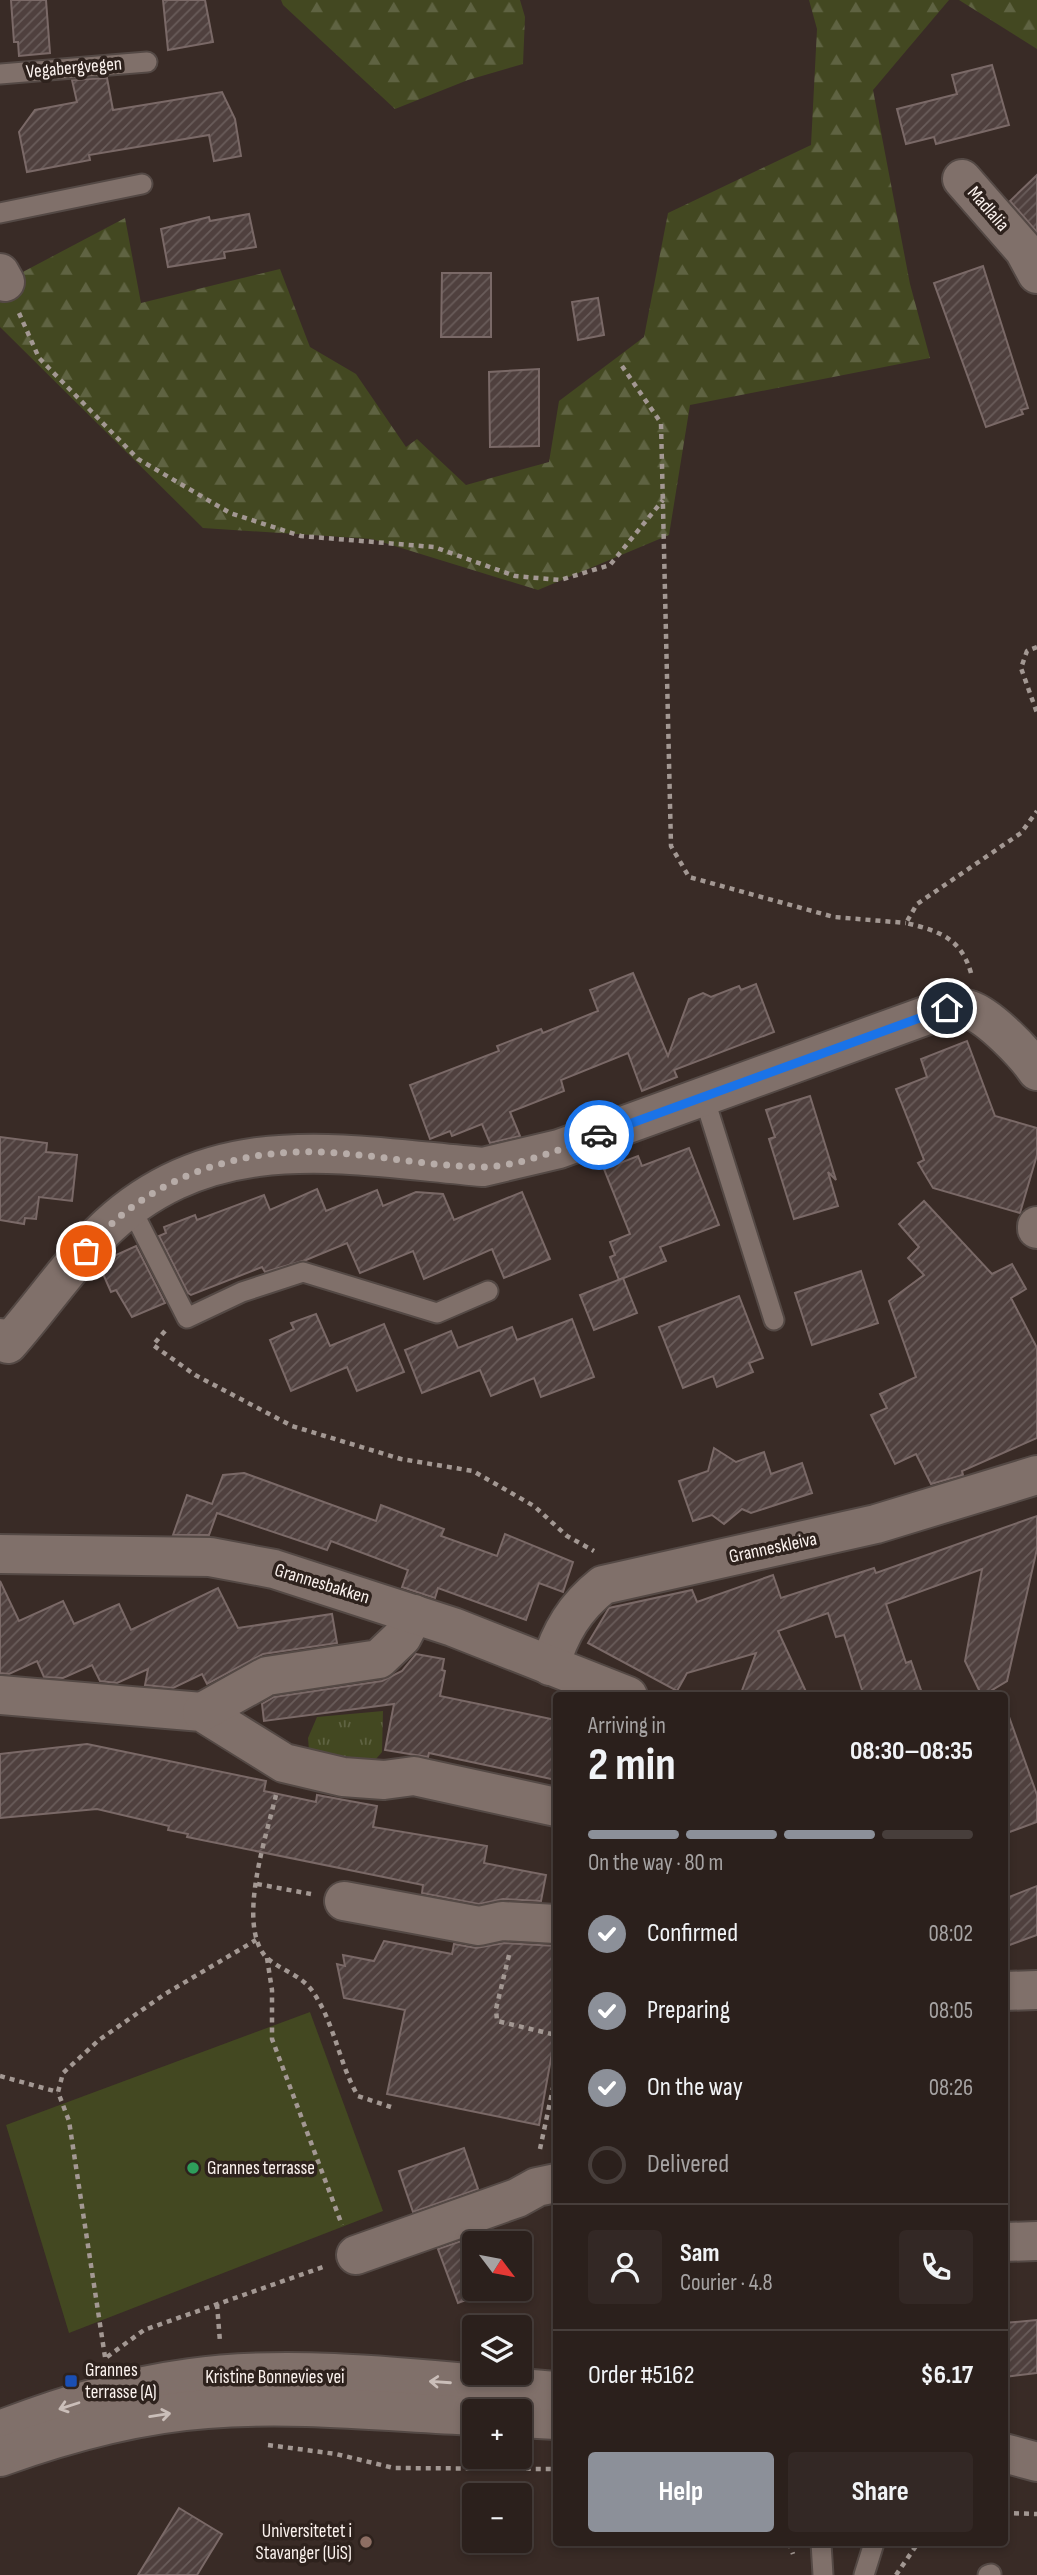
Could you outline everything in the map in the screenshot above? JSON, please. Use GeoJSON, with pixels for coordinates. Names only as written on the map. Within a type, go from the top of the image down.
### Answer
{"type":"FeatureCollection","features":[{"type":"Feature","properties":{"kind":"street","name":"Madlalia"},"geometry":{"type":"LineString","coordinates":[[962,179],[1024,250],[1037,274]]}},
{"type":"Feature","properties":{"kind":"street"},"geometry":{"type":"LineString","coordinates":[[3,1345],[100,1234],[131,1208],[168,1183],[237,1158],[296,1152],[483,1167],[559,1149],[924,1014],[961,1008],[978,1014],[1037,1071]]}},
{"type":"Feature","properties":{"kind":"street","name":"Granneskleiva"},"geometry":{"type":"LineString","coordinates":[[550,1666],[559,1637],[582,1602],[603,1585],[876,1524],[1037,1475]]}},
{"type":"Feature","properties":{"kind":"street","name":"Grannesbakken"},"geometry":{"type":"LineString","coordinates":[[0,1554],[211,1557],[274,1569],[414,1614],[618,1692]]}},
{"type":"Feature","properties":{"kind":"street"},"geometry":{"type":"LineString","coordinates":[[202,1712],[267,1676],[379,1659],[402,1637],[414,1614]]}},
{"type":"Feature","properties":{"kind":"street"},"geometry":{"type":"LineString","coordinates":[[0,1695],[202,1712],[284,1763],[343,1777],[384,1780],[414,1776],[553,1806]]}},
{"type":"Feature","properties":{"kind":"street"},"geometry":{"type":"LineString","coordinates":[[344,1901],[479,1926],[502,1921],[553,1924]]}},
{"type":"Feature","properties":{"kind":"street"},"geometry":{"type":"LineString","coordinates":[[1008,1992],[1037,1990]]}},
{"type":"Feature","properties":{"kind":"street"},"geometry":{"type":"LineString","coordinates":[[356,2255],[517,2198],[544,2174]]}},
{"type":"Feature","properties":{"kind":"street"},"geometry":{"type":"LineString","coordinates":[[1008,2242],[1037,2241]]}},
{"type":"Feature","properties":{"kind":"street","name":"Kristine Bonnevies vei"},"geometry":{"type":"LineString","coordinates":[[0,2430],[118,2392],[221,2375],[326,2375],[553,2391]]}},
{"type":"Feature","properties":{"kind":"street","name":"Kristine Bonnevies vei"},"geometry":{"type":"LineString","coordinates":[[0,2457],[102,2426],[206,2409],[327,2409],[462,2415]]}},
{"type":"Feature","properties":{"kind":"street"},"geometry":{"type":"LineString","coordinates":[[532,2419],[553,2420]]}},
{"type":"Feature","properties":{"kind":"street"},"geometry":{"type":"LineString","coordinates":[[1008,2454],[1037,2462]]}},
{"type":"Feature","properties":{"kind":"street"},"geometry":{"type":"LineString","coordinates":[[1008,2480],[1037,2479]]}},
{"type":"Feature","properties":{"kind":"lane","name":"Vegabergvegen"},"geometry":{"type":"LineString","coordinates":[[0,74],[147,62]]}},
{"type":"Feature","properties":{"kind":"lane"},"geometry":{"type":"LineString","coordinates":[[0,213],[142,184]]}},
{"type":"Feature","properties":{"kind":"lane"},"geometry":{"type":"LineString","coordinates":[[704,1097],[774,1320]]}},
{"type":"Feature","properties":{"kind":"lane"},"geometry":{"type":"LineString","coordinates":[[131,1208],[187,1318],[242,1293],[303,1272],[437,1313],[488,1291]]}},
{"type":"Feature","properties":{"kind":"lane"},"geometry":{"type":"LineString","coordinates":[[821,2546],[823,2575]]}},
{"type":"Feature","properties":{"kind":"lane"},"geometry":{"type":"LineString","coordinates":[[864,2575],[873,2546]]}},
{"type":"Feature","properties":{"kind":"path"},"geometry":{"type":"LineString","coordinates":[[2,278],[39,358],[138,459],[230,513],[301,536],[434,547],[516,576],[560,580],[610,565],[663,500]]}},
{"type":"Feature","properties":{"kind":"path"},"geometry":{"type":"LineString","coordinates":[[622,366],[661,423],[671,846],[689,877],[834,917],[906,923],[942,934],[966,954],[971,974],[961,1008]]}},
{"type":"Feature","properties":{"kind":"path"},"geometry":{"type":"LineString","coordinates":[[1037,647],[1027,652],[1021,668],[1037,713]]}},
{"type":"Feature","properties":{"kind":"path"},"geometry":{"type":"LineString","coordinates":[[906,923],[917,904],[1021,833],[1037,810]]}},
{"type":"Feature","properties":{"kind":"path"},"geometry":{"type":"LineString","coordinates":[[187,1318],[164,1332],[153,1345],[195,1375],[292,1426],[401,1459],[473,1471],[534,1506],[567,1536],[613,1560],[621,1581]]}},
{"type":"Feature","properties":{"kind":"path"},"geometry":{"type":"LineString","coordinates":[[284,1763],[252,1913],[256,1940],[267,1958],[272,1990],[272,2039],[338,2216]]}},
{"type":"Feature","properties":{"kind":"path"},"geometry":{"type":"LineString","coordinates":[[257,1884],[344,1901]]}},
{"type":"Feature","properties":{"kind":"path"},"geometry":{"type":"LineString","coordinates":[[106,2358],[69,2121],[58,2092],[63,2073],[99,2040],[165,1994],[256,1940]]}},
{"type":"Feature","properties":{"kind":"path"},"geometry":{"type":"LineString","coordinates":[[509,1956],[496,2009],[497,2021],[553,2034]]}},
{"type":"Feature","properties":{"kind":"path"},"geometry":{"type":"LineString","coordinates":[[267,1958],[286,1968],[313,1991],[338,2042],[358,2096],[391,2106]]}},
{"type":"Feature","properties":{"kind":"path"},"geometry":{"type":"LineString","coordinates":[[0,2076],[58,2092]]}},
{"type":"Feature","properties":{"kind":"path"},"geometry":{"type":"LineString","coordinates":[[544,2174],[553,2099]]}},
{"type":"Feature","properties":{"kind":"path"},"geometry":{"type":"LineString","coordinates":[[100,2363],[144,2330],[356,2255]]}},
{"type":"Feature","properties":{"kind":"path"},"geometry":{"type":"LineString","coordinates":[[217,2305],[220,2350]]}},
{"type":"Feature","properties":{"kind":"path"},"geometry":{"type":"LineString","coordinates":[[274,2445],[336,2454],[394,2468],[553,2469]]}},
{"type":"Feature","properties":{"kind":"path"},"geometry":{"type":"LineString","coordinates":[[1008,2513],[1037,2514]]}},
{"type":"Feature","properties":{"kind":"path"},"geometry":{"type":"LineString","coordinates":[[896,2575],[916,2546]]}},
{"type":"Feature","properties":{"kind":"green space"},"geometry":{"type":"Polygon","coordinates":[[[281,0],[520,0],[525,17],[523,64],[468,80],[395,109],[283,5],[281,0]]]}},
{"type":"Feature","properties":{"kind":"green space"},"geometry":{"type":"Polygon","coordinates":[[[809,0],[949,0],[873,90],[910,284],[930,358],[690,405],[669,535],[538,590],[372,539],[203,528],[0,327],[0,277],[19,274],[125,218],[141,303],[280,269],[310,347],[356,374],[406,447],[417,439],[466,485],[549,462],[559,401],[644,337],[668,213],[811,145],[817,29],[809,0]]]}},
{"type":"Feature","properties":{"kind":"green space"},"geometry":{"type":"Polygon","coordinates":[[[959,0],[1037,0],[1037,49],[959,0]]]}},
{"type":"Feature","properties":{"kind":"green space"},"geometry":{"type":"Polygon","coordinates":[[[383,1711],[382,1752],[370,1766],[310,1762],[308,1738],[317,1717],[383,1711]]]}},
{"type":"Feature","properties":{"kind":"green space","name":"Grannes terrasse"},"geometry":{"type":"Polygon","coordinates":[[[310,2012],[383,2211],[69,2333],[6,2125],[310,2012]]]}},
{"type":"Feature","properties":{"kind":"building"},"geometry":{"type":"Polygon","coordinates":[[[11,0],[46,0],[50,53],[19,56],[18,42],[14,42],[11,0]]]}},
{"type":"Feature","properties":{"kind":"building"},"geometry":{"type":"Polygon","coordinates":[[[163,0],[205,0],[213,42],[168,50],[163,0]]]}},
{"type":"Feature","properties":{"kind":"building"},"geometry":{"type":"Polygon","coordinates":[[[992,65],[1009,125],[936,144],[934,137],[906,144],[897,109],[957,94],[952,75],[992,65]]]}},
{"type":"Feature","properties":{"kind":"building"},"geometry":{"type":"Polygon","coordinates":[[[107,78],[113,110],[222,92],[235,119],[241,156],[214,161],[209,135],[89,155],[90,160],[27,172],[19,132],[35,110],[77,102],[72,80],[107,78]]]}},
{"type":"Feature","properties":{"kind":"building"},"geometry":{"type":"Polygon","coordinates":[[[1037,175],[1037,232],[1010,201],[1037,175]]]}},
{"type":"Feature","properties":{"kind":"building"},"geometry":{"type":"Polygon","coordinates":[[[249,214],[256,247],[224,252],[225,258],[168,267],[161,229],[209,217],[210,221],[249,214]]]}},
{"type":"Feature","properties":{"kind":"building"},"geometry":{"type":"Polygon","coordinates":[[[983,266],[1028,408],[1021,410],[1023,414],[986,427],[934,283],[983,266]]]}},
{"type":"Feature","properties":{"kind":"building"},"geometry":{"type":"Polygon","coordinates":[[[442,273],[491,273],[491,337],[441,337],[442,273]]]}},
{"type":"Feature","properties":{"kind":"building"},"geometry":{"type":"Polygon","coordinates":[[[598,298],[604,335],[578,340],[572,302],[598,298]]]}},
{"type":"Feature","properties":{"kind":"building"},"geometry":{"type":"Polygon","coordinates":[[[539,369],[539,446],[490,447],[489,372],[539,369]]]}},
{"type":"Feature","properties":{"kind":"building"},"geometry":{"type":"Polygon","coordinates":[[[633,973],[668,1056],[689,999],[703,993],[711,997],[739,986],[741,990],[756,984],[774,1032],[674,1070],[677,1077],[642,1091],[628,1053],[561,1080],[564,1091],[510,1112],[520,1136],[490,1143],[482,1124],[452,1136],[450,1131],[430,1139],[410,1085],[499,1051],[497,1046],[541,1029],[543,1033],[598,1011],[590,990],[633,973]]]}},
{"type":"Feature","properties":{"kind":"building"},"geometry":{"type":"Polygon","coordinates":[[[967,1041],[995,1116],[1037,1128],[1037,1155],[1020,1213],[933,1188],[918,1163],[924,1160],[896,1089],[927,1077],[921,1059],[967,1041]]]}},
{"type":"Feature","properties":{"kind":"building"},"geometry":{"type":"Polygon","coordinates":[[[810,1096],[836,1180],[828,1172],[838,1206],[794,1219],[769,1139],[775,1137],[766,1110],[810,1096]]]}},
{"type":"Feature","properties":{"kind":"building"},"geometry":{"type":"Polygon","coordinates":[[[0,1137],[47,1143],[46,1152],[77,1155],[72,1201],[39,1197],[36,1219],[25,1218],[24,1224],[0,1220],[0,1137]]]}},
{"type":"Feature","properties":{"kind":"building"},"geometry":{"type":"Polygon","coordinates":[[[689,1148],[719,1225],[660,1247],[666,1261],[619,1280],[610,1257],[615,1255],[610,1242],[630,1234],[604,1169],[638,1156],[642,1166],[689,1148]]]}},
{"type":"Feature","properties":{"kind":"building"},"geometry":{"type":"Polygon","coordinates":[[[317,1189],[326,1211],[377,1190],[383,1206],[416,1192],[443,1194],[454,1220],[522,1192],[550,1259],[504,1278],[492,1249],[424,1279],[413,1251],[360,1273],[347,1243],[306,1260],[265,1272],[262,1267],[191,1295],[188,1293],[159,1236],[166,1233],[164,1227],[195,1215],[197,1220],[264,1195],[270,1210],[317,1189]]]}},
{"type":"Feature","properties":{"kind":"building"},"geometry":{"type":"Polygon","coordinates":[[[924,1201],[992,1274],[1012,1264],[1026,1289],[1011,1298],[1037,1348],[1037,1438],[962,1471],[963,1475],[931,1484],[916,1454],[895,1464],[871,1415],[887,1408],[880,1394],[916,1377],[889,1301],[924,1275],[908,1258],[919,1247],[899,1224],[924,1201]]]}},
{"type":"Feature","properties":{"kind":"building"},"geometry":{"type":"Polygon","coordinates":[[[136,1246],[165,1303],[132,1317],[116,1290],[111,1292],[100,1267],[107,1259],[136,1246]]]}},
{"type":"Feature","properties":{"kind":"building"},"geometry":{"type":"Polygon","coordinates":[[[861,1271],[878,1323],[812,1345],[795,1293],[861,1271]]]}},
{"type":"Feature","properties":{"kind":"building"},"geometry":{"type":"Polygon","coordinates":[[[623,1278],[637,1313],[594,1330],[580,1295],[623,1278]]]}},
{"type":"Feature","properties":{"kind":"building"},"geometry":{"type":"Polygon","coordinates":[[[739,1296],[763,1358],[749,1363],[753,1372],[717,1387],[713,1376],[683,1388],[659,1327],[739,1296]]]}},
{"type":"Feature","properties":{"kind":"building"},"geometry":{"type":"Polygon","coordinates":[[[316,1314],[330,1346],[384,1324],[404,1372],[357,1391],[347,1367],[291,1391],[270,1340],[294,1329],[291,1323],[316,1314]]]}},
{"type":"Feature","properties":{"kind":"building"},"geometry":{"type":"Polygon","coordinates":[[[572,1319],[594,1377],[541,1397],[534,1378],[491,1396],[480,1370],[422,1393],[405,1350],[451,1331],[458,1348],[512,1327],[517,1340],[572,1319]]]}},
{"type":"Feature","properties":{"kind":"building"},"geometry":{"type":"Polygon","coordinates":[[[714,1448],[736,1462],[764,1452],[771,1474],[802,1463],[812,1493],[751,1513],[742,1509],[724,1524],[712,1515],[693,1521],[679,1481],[708,1471],[714,1448]]]}},
{"type":"Feature","properties":{"kind":"building"},"geometry":{"type":"Polygon","coordinates":[[[244,1473],[376,1521],[381,1505],[444,1529],[441,1536],[497,1556],[505,1534],[573,1562],[563,1592],[539,1583],[526,1620],[438,1588],[435,1598],[402,1587],[408,1570],[331,1541],[327,1550],[217,1513],[209,1535],[173,1535],[187,1495],[212,1504],[223,1475],[244,1473]]]}},
{"type":"Feature","properties":{"kind":"building"},"geometry":{"type":"Polygon","coordinates":[[[1037,1516],[1037,1549],[1007,1681],[989,1692],[980,1692],[965,1661],[982,1569],[886,1604],[906,1663],[911,1661],[922,1692],[863,1692],[844,1635],[836,1637],[828,1613],[778,1631],[806,1692],[741,1692],[756,1653],[687,1673],[677,1691],[588,1643],[609,1608],[692,1590],[697,1602],[773,1575],[781,1598],[874,1568],[876,1573],[1037,1516]]]}},
{"type":"Feature","properties":{"kind":"building"},"geometry":{"type":"Polygon","coordinates":[[[0,1581],[19,1621],[63,1601],[74,1624],[119,1604],[131,1630],[218,1588],[238,1628],[332,1614],[337,1643],[263,1654],[207,1684],[202,1674],[173,1688],[145,1685],[148,1669],[117,1683],[100,1681],[92,1665],[63,1678],[44,1677],[37,1661],[9,1674],[0,1673],[0,1581]]]}},
{"type":"Feature","properties":{"kind":"building"},"geometry":{"type":"Polygon","coordinates":[[[416,1654],[444,1659],[442,1670],[445,1671],[440,1696],[553,1719],[553,1779],[429,1753],[428,1757],[385,1750],[394,1704],[264,1721],[262,1704],[274,1697],[382,1681],[402,1671],[416,1654]]]}},
{"type":"Feature","properties":{"kind":"building"},"geometry":{"type":"Polygon","coordinates":[[[1008,1714],[1037,1795],[1037,1822],[1008,1833],[1008,1714]]]}},
{"type":"Feature","properties":{"kind":"building"},"geometry":{"type":"Polygon","coordinates":[[[87,1744],[266,1781],[264,1791],[316,1802],[317,1795],[377,1806],[373,1827],[487,1846],[484,1863],[546,1875],[541,1901],[503,1899],[479,1904],[422,1893],[423,1885],[187,1837],[188,1834],[168,1830],[169,1826],[97,1809],[0,1818],[0,1754],[87,1744]]]}},
{"type":"Feature","properties":{"kind":"building"},"geometry":{"type":"Polygon","coordinates":[[[1037,1886],[1037,1935],[1008,1946],[1008,1897],[1037,1886]]]}},
{"type":"Feature","properties":{"kind":"building"},"geometry":{"type":"Polygon","coordinates":[[[384,1941],[452,1954],[454,1944],[476,1948],[504,1943],[553,1946],[553,2048],[539,2125],[387,2094],[405,2010],[344,1998],[337,1964],[345,1966],[343,1955],[374,1961],[384,1941]]]}},
{"type":"Feature","properties":{"kind":"building"},"geometry":{"type":"Polygon","coordinates":[[[464,2148],[478,2189],[413,2212],[399,2171],[464,2148]]]}},
{"type":"Feature","properties":{"kind":"building"},"geometry":{"type":"Polygon","coordinates":[[[462,2241],[463,2301],[458,2303],[438,2249],[462,2241]]]}},
{"type":"Feature","properties":{"kind":"building"},"geometry":{"type":"Polygon","coordinates":[[[1037,2320],[1037,2373],[1008,2377],[1008,2323],[1037,2320]]]}},
{"type":"Feature","properties":{"kind":"building"},"geometry":{"type":"Polygon","coordinates":[[[179,2508],[222,2534],[197,2575],[138,2575],[179,2508]]]}},
{"type":"Feature","properties":{"kind":"way so far"},"geometry":{"type":"LineString","coordinates":[[86,1251],[100,1234],[131,1208],[168,1183],[237,1158],[296,1152],[483,1167],[536,1156],[599,1135]]}},
{"type":"Feature","properties":{"kind":"place","name":"Grannes terrasse"},"geometry":{"type":"Point","coordinates":[193,2168]}},
{"type":"Feature","properties":{"kind":"place","name":"Grannes terrasse (A)"},"geometry":{"type":"Point","coordinates":[71,2381]}},
{"type":"Feature","properties":{"kind":"place","name":"Universitetet i Stavanger (UiS)"},"geometry":{"type":"Point","coordinates":[366,2542]}},
{"type":"Feature","properties":{"kind":"route"},"geometry":{"type":"LineString","coordinates":[[599,1135],[924,1014],[947,1008]]}}]}
